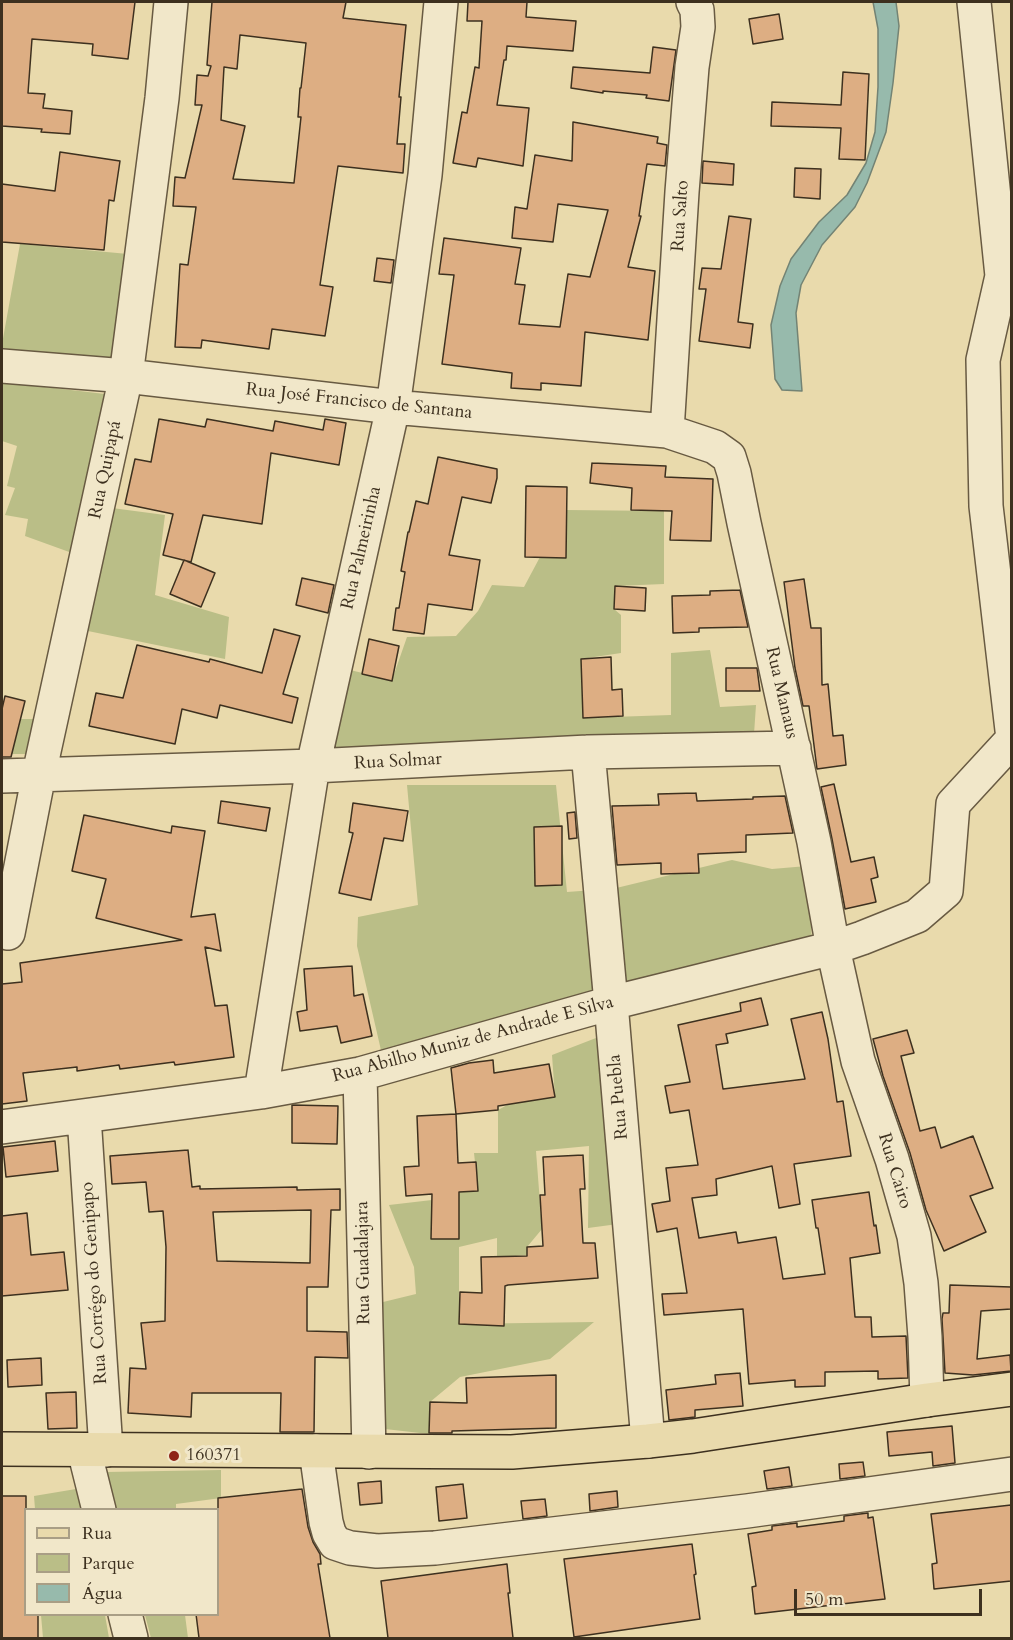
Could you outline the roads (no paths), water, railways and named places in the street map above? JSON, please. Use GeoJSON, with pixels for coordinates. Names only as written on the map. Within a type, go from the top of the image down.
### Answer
{"type":"FeatureCollection","features":[{"type":"Feature","properties":{"kind":"main road"},"geometry":{"type":"LineString","coordinates":[[2,1449],[512,1452],[648,1441],[1011,1389]]}},
{"type":"Feature","properties":{"kind":"street","name":"Rua Quipapá"},"geometry":{"type":"LineString","coordinates":[[8,933],[39,774],[126,376],[162,98],[171,2]]}},
{"type":"Feature","properties":{"kind":"street","name":"Rua Palmeirinha"},"geometry":{"type":"LineString","coordinates":[[261,1092],[313,766],[393,407],[425,175],[441,2]]}},
{"type":"Feature","properties":{"kind":"street","name":"Rua Salto"},"geometry":{"type":"LineString","coordinates":[[667,431],[682,192],[692,67],[698,27],[697,10],[693,2]]}},
{"type":"Feature","properties":{"kind":"street"},"geometry":{"type":"LineString","coordinates":[[974,2],[1002,276],[983,360],[986,506],[1011,730]]}},
{"type":"Feature","properties":{"kind":"street","name":"Rua José Francisco de Santana"},"geometry":{"type":"LineString","coordinates":[[2,366],[126,376],[393,407],[667,431],[715,447]]}},
{"type":"Feature","properties":{"kind":"street","name":"Rua Manaus"},"geometry":{"type":"LineString","coordinates":[[715,447],[729,457],[734,473],[814,842],[833,948]]}},
{"type":"Feature","properties":{"kind":"street","name":"Rua Abilho Muniz de Andrade E Silva"},"geometry":{"type":"LineString","coordinates":[[2,1127],[261,1092],[360,1074],[611,1003],[833,948],[862,938],[917,916],[945,891],[953,804],[1011,740]]}},
{"type":"Feature","properties":{"kind":"street","name":"Rua Solmar"},"geometry":{"type":"LineString","coordinates":[[2,776],[313,766],[588,752],[794,748]]}},
{"type":"Feature","properties":{"kind":"street","name":"Rua Puebla"},"geometry":{"type":"LineString","coordinates":[[588,752],[648,1441]]}},
{"type":"Feature","properties":{"kind":"street","name":"Rua Cairo"},"geometry":{"type":"LineString","coordinates":[[833,948],[858,1061],[892,1159],[914,1236],[921,1283],[927,1400]]}},
{"type":"Feature","properties":{"kind":"street","name":"Rua Guadalajara"},"geometry":{"type":"LineString","coordinates":[[360,1074],[369,1452]]}},
{"type":"Feature","properties":{"kind":"street","name":"Rua Corrégo do Genipapo"},"geometry":{"type":"LineString","coordinates":[[84,1116],[99,1508]]}},
{"type":"Feature","properties":{"kind":"street"},"geometry":{"type":"LineString","coordinates":[[316,1450],[329,1533],[335,1543],[350,1548],[377,1551],[435,1548],[747,1511],[1011,1474]]}},
{"type":"Feature","properties":{"kind":"street"},"geometry":{"type":"LineString","coordinates":[[126,1616],[131,1638]]}},
{"type":"Feature","properties":{"kind":"water"},"geometry":{"type":"Polygon","coordinates":[[[873,2],[896,2],[899,26],[886,132],[867,183],[855,207],[822,245],[801,285],[796,313],[802,391],[782,390],[775,379],[771,325],[780,286],[791,259],[819,222],[847,195],[866,163],[875,132],[878,29],[873,2]]]}},
{"type":"Feature","properties":{"kind":"place","name":"160371"},"geometry":{"type":"Point","coordinates":[174,1456]}}]}
